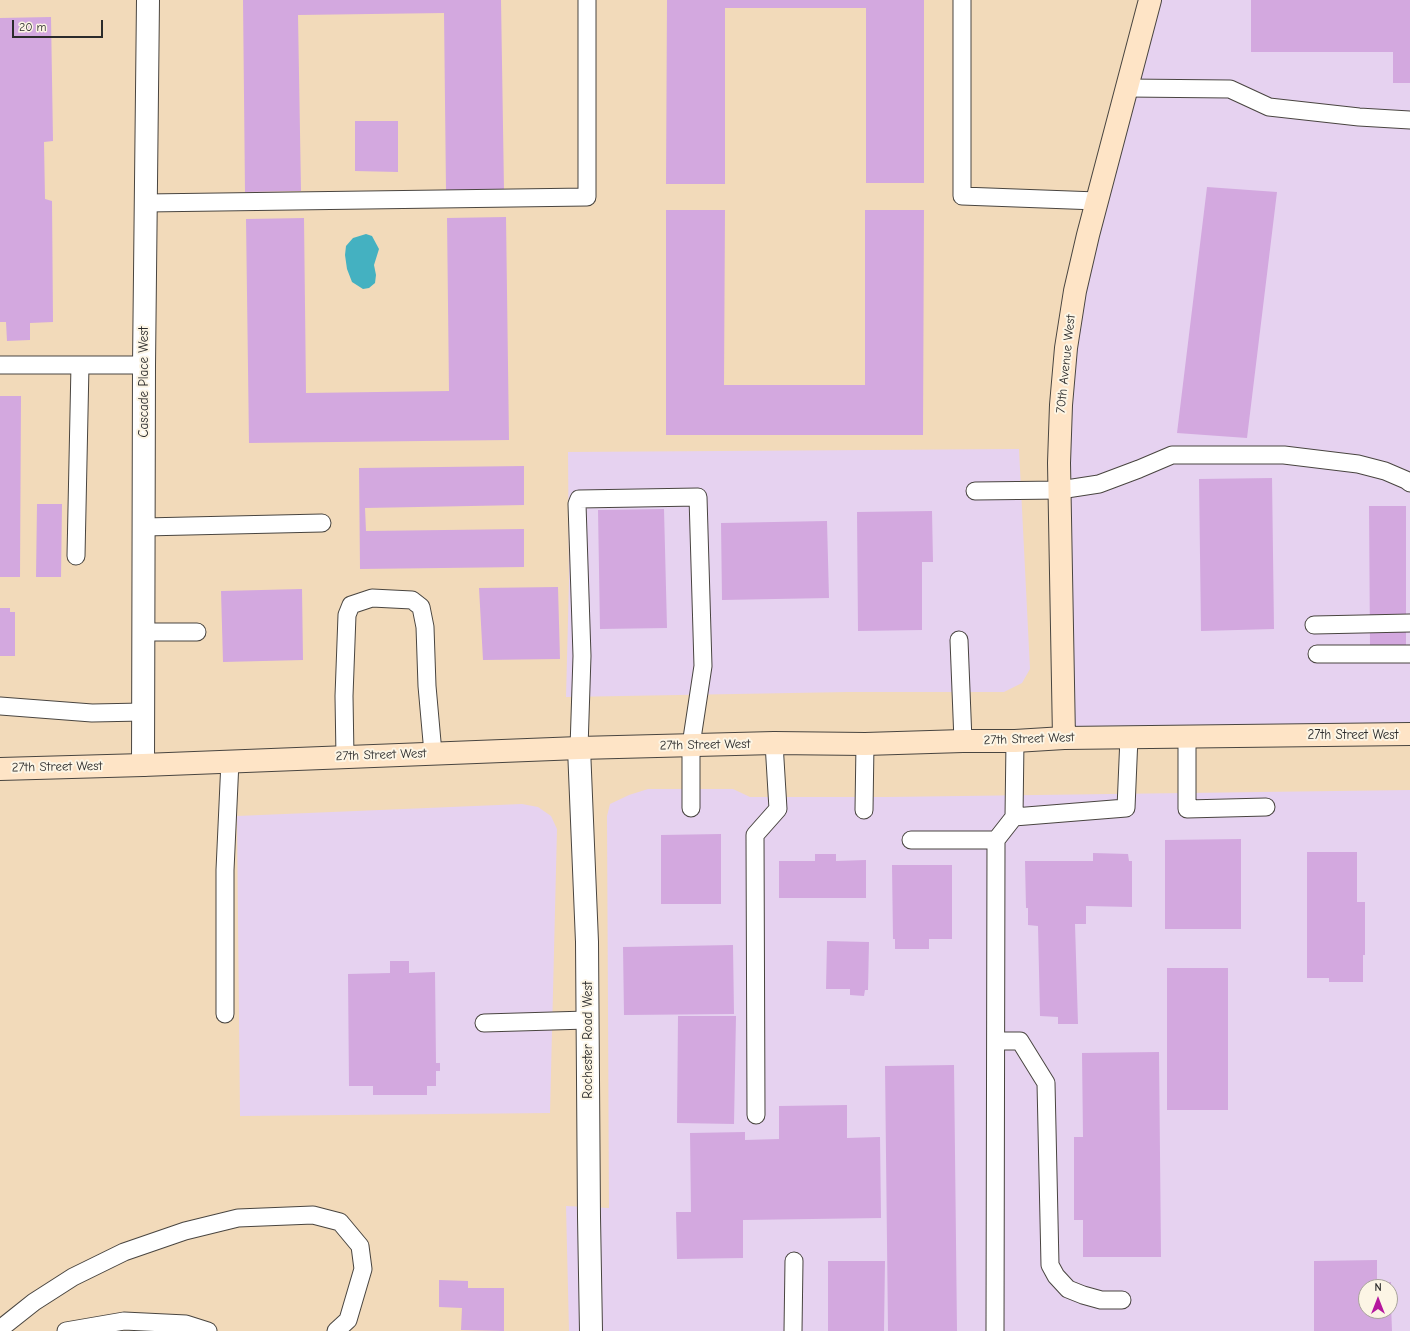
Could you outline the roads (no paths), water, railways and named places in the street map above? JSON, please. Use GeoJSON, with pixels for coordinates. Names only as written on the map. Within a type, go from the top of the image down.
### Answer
{"type":"FeatureCollection","features":[{"type":"Feature","properties":{"kind":"main road","name":"70th Avenue West"},"geometry":{"type":"LineString","coordinates":[[1064,738],[1060,405],[1066,348],[1075,291],[1150,0]]}},
{"type":"Feature","properties":{"kind":"main road","name":"27th Street West"},"geometry":{"type":"LineString","coordinates":[[0,769],[691,745],[774,743],[865,744],[1015,741],[1064,738],[1410,734]]}},
{"type":"Feature","properties":{"kind":"street","name":"Cascade Place West"},"geometry":{"type":"LineString","coordinates":[[142,765],[148,0]]}},
{"type":"Feature","properties":{"kind":"street","name":"Rochester Road West"},"geometry":{"type":"LineString","coordinates":[[580,748],[587,942],[591,1331]]}},
{"type":"Feature","properties":{"kind":"lane"},"geometry":{"type":"LineString","coordinates":[[146,203],[587,197],[587,0]]}},
{"type":"Feature","properties":{"kind":"lane"},"geometry":{"type":"LineString","coordinates":[[962,0],[962,196],[1097,201]]}},
{"type":"Feature","properties":{"kind":"lane"},"geometry":{"type":"LineString","coordinates":[[1127,88],[1230,89],[1269,107],[1359,117],[1410,120]]}},
{"type":"Feature","properties":{"kind":"lane"},"geometry":{"type":"LineString","coordinates":[[0,365],[144,365]]}},
{"type":"Feature","properties":{"kind":"lane"},"geometry":{"type":"LineString","coordinates":[[76,556],[80,365]]}},
{"type":"Feature","properties":{"kind":"lane"},"geometry":{"type":"LineString","coordinates":[[975,491],[1060,490],[1099,484],[1172,455],[1284,455],[1358,464],[1384,471],[1410,483]]}},
{"type":"Feature","properties":{"kind":"lane"},"geometry":{"type":"LineString","coordinates":[[580,748],[582,656],[577,504],[579,498],[698,496],[703,666],[691,745],[691,808]]}},
{"type":"Feature","properties":{"kind":"lane"},"geometry":{"type":"LineString","coordinates":[[144,527],[322,523]]}},
{"type":"Feature","properties":{"kind":"lane"},"geometry":{"type":"LineString","coordinates":[[345,757],[344,696],[347,615],[351,605],[372,598],[412,600],[421,607],[424,627],[427,686],[434,753]]}},
{"type":"Feature","properties":{"kind":"lane"},"geometry":{"type":"LineString","coordinates":[[1314,625],[1410,623]]}},
{"type":"Feature","properties":{"kind":"lane"},"geometry":{"type":"LineString","coordinates":[[143,632],[197,632]]}},
{"type":"Feature","properties":{"kind":"lane"},"geometry":{"type":"LineString","coordinates":[[959,640],[963,741]]}},
{"type":"Feature","properties":{"kind":"lane"},"geometry":{"type":"LineString","coordinates":[[1317,654],[1410,654]]}},
{"type":"Feature","properties":{"kind":"lane"},"geometry":{"type":"LineString","coordinates":[[0,706],[92,713],[143,712]]}},
{"type":"Feature","properties":{"kind":"lane"},"geometry":{"type":"LineString","coordinates":[[1014,816],[1126,808],[1129,737]]}},
{"type":"Feature","properties":{"kind":"lane"},"geometry":{"type":"LineString","coordinates":[[1186,737],[1186,809],[1266,807]]}},
{"type":"Feature","properties":{"kind":"lane"},"geometry":{"type":"LineString","coordinates":[[995,1331],[996,840],[1014,816],[1015,741]]}},
{"type":"Feature","properties":{"kind":"lane"},"geometry":{"type":"LineString","coordinates":[[756,1115],[755,835],[778,809],[774,743]]}},
{"type":"Feature","properties":{"kind":"lane"},"geometry":{"type":"LineString","coordinates":[[864,810],[865,744]]}},
{"type":"Feature","properties":{"kind":"lane"},"geometry":{"type":"LineString","coordinates":[[225,1014],[226,870],[230,761]]}},
{"type":"Feature","properties":{"kind":"lane"},"geometry":{"type":"LineString","coordinates":[[911,840],[996,840]]}},
{"type":"Feature","properties":{"kind":"lane"},"geometry":{"type":"LineString","coordinates":[[484,1023],[587,1020]]}},
{"type":"Feature","properties":{"kind":"lane"},"geometry":{"type":"LineString","coordinates":[[996,1040],[1020,1041],[1046,1083],[1050,1266],[1056,1276],[1068,1289],[1101,1300],[1122,1300]]}},
{"type":"Feature","properties":{"kind":"lane"},"geometry":{"type":"LineString","coordinates":[[0,1329],[34,1302],[73,1277],[124,1252],[185,1231],[238,1218],[313,1215],[340,1222],[360,1246],[363,1269],[348,1320],[336,1331]]}},
{"type":"Feature","properties":{"kind":"lane"},"geometry":{"type":"LineString","coordinates":[[793,1331],[794,1261]]}},
{"type":"Feature","properties":{"kind":"lane"},"geometry":{"type":"LineString","coordinates":[[66,1331],[124,1321],[186,1324],[208,1331]]}},
{"type":"Feature","properties":{"kind":"water"},"geometry":{"type":"Polygon","coordinates":[[[366,234],[372,236],[379,249],[374,265],[376,275],[375,283],[369,288],[363,289],[352,282],[347,269],[345,255],[346,246],[353,238],[366,234]]]}}]}
